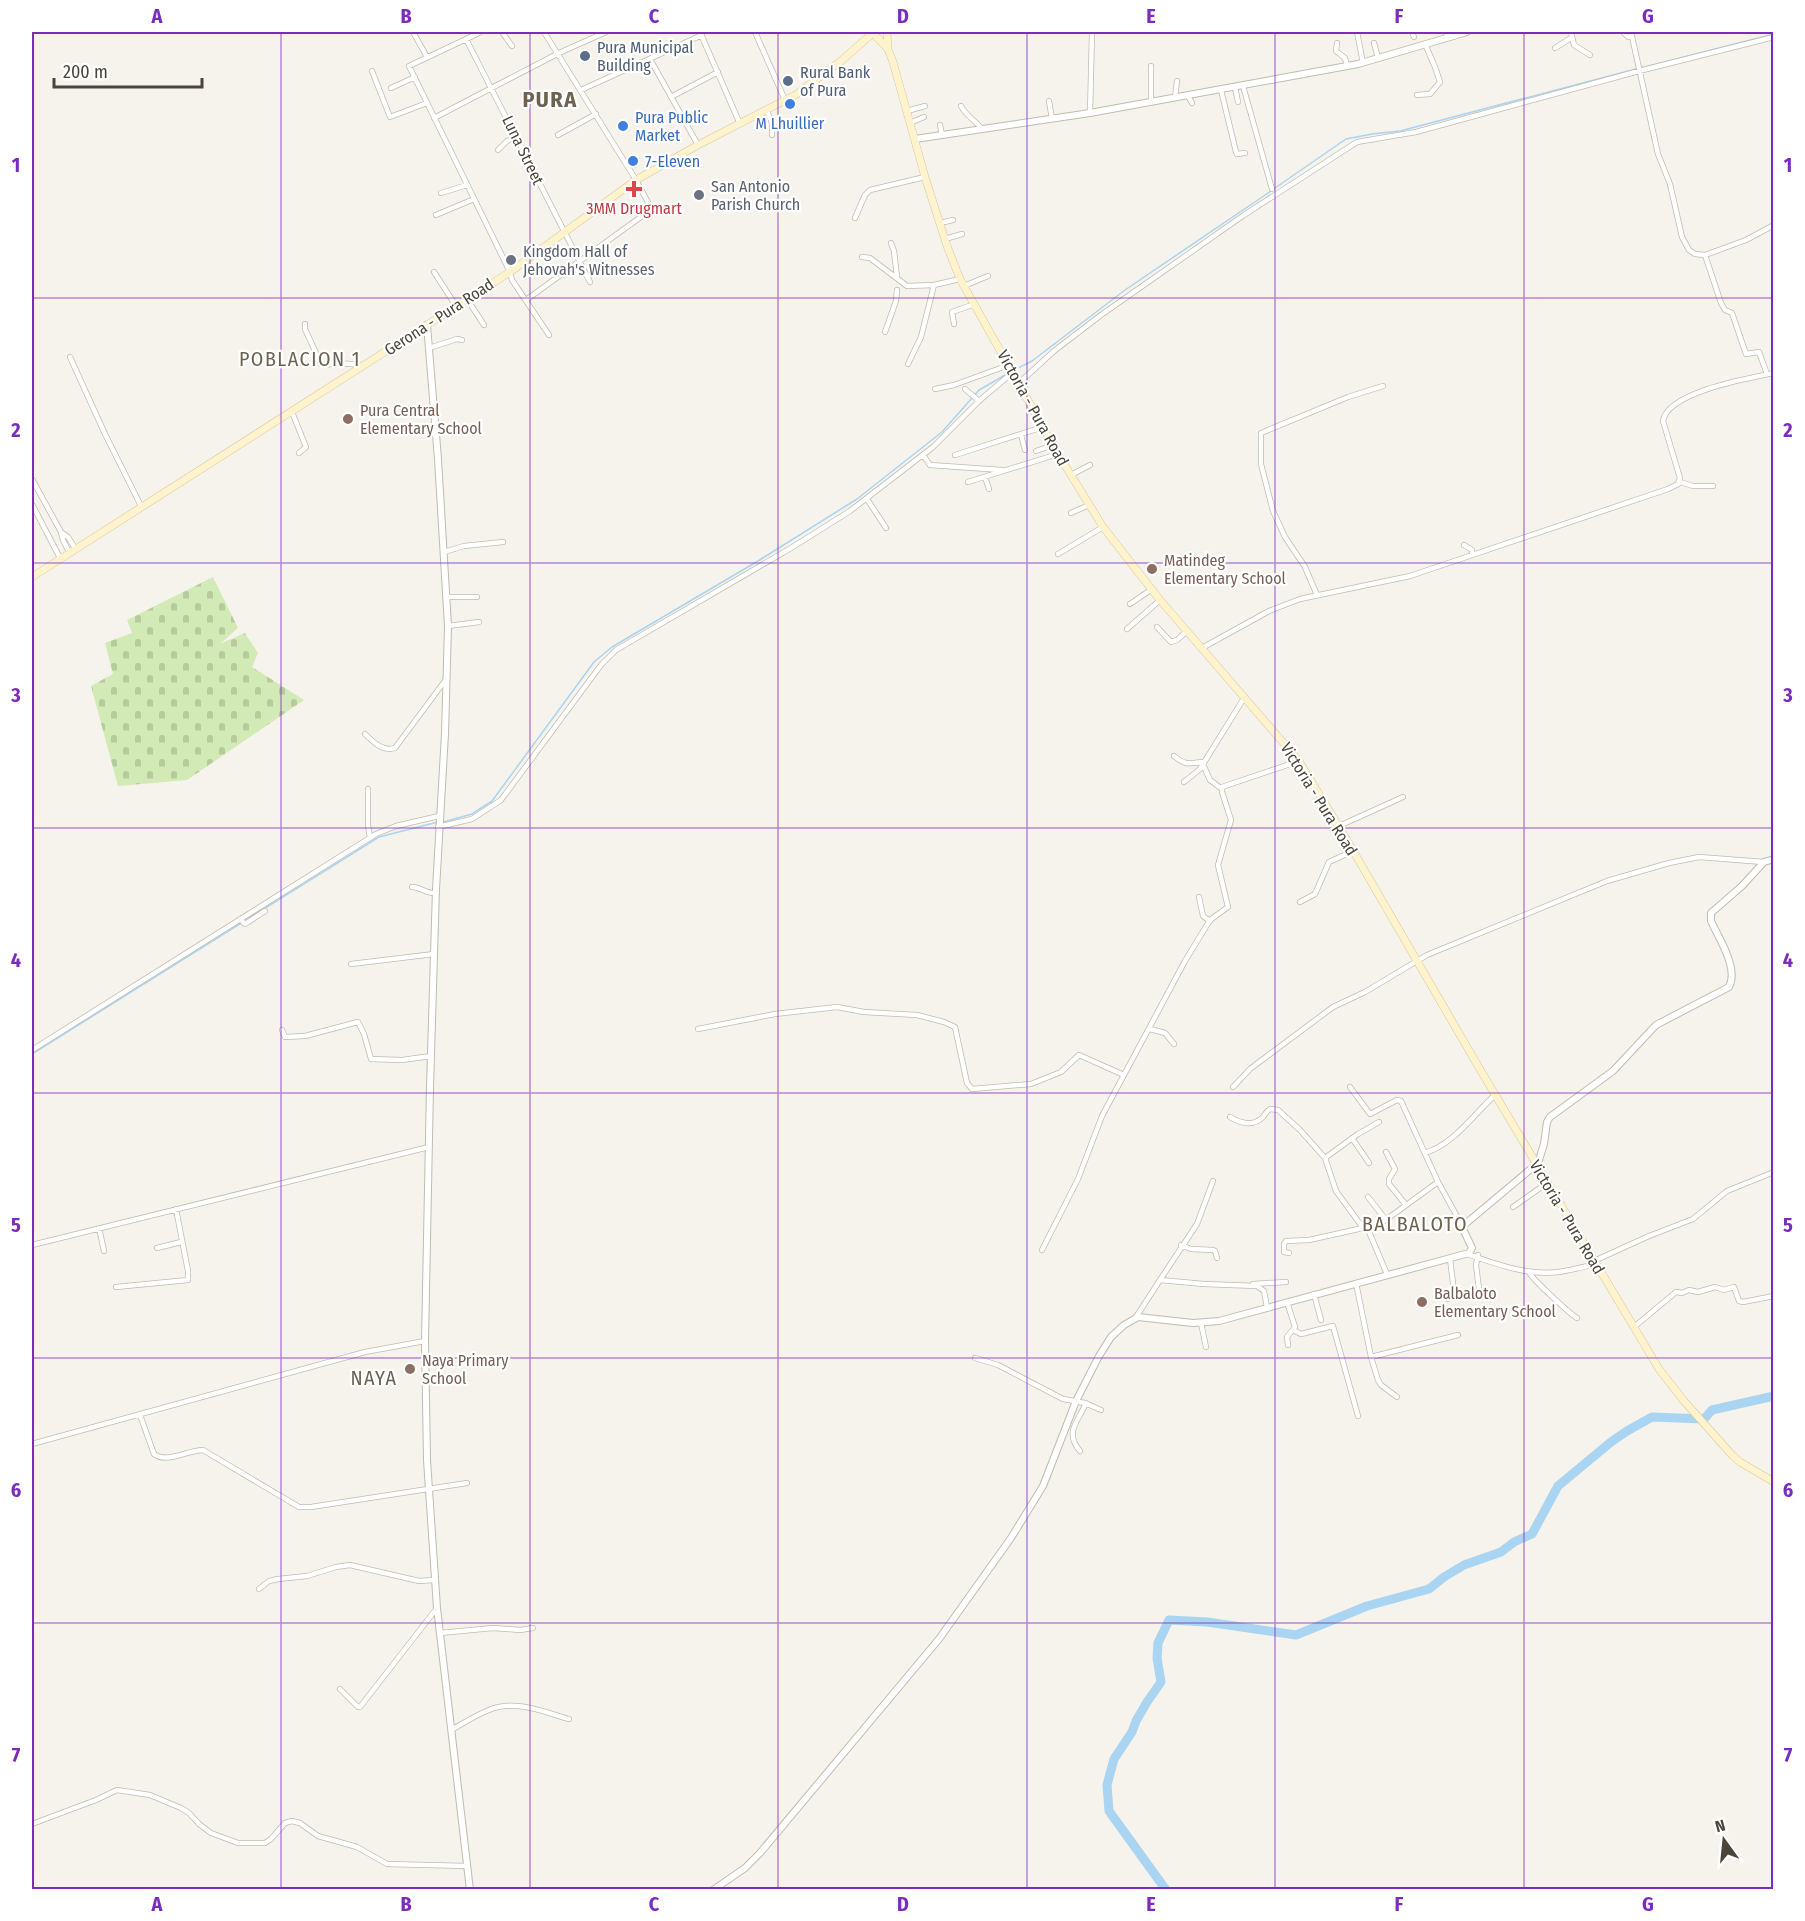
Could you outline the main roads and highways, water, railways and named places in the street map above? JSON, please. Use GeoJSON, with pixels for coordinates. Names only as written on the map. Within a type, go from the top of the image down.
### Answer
{"type":"FeatureCollection","features":[{"type":"Feature","properties":{"kind":"main road","name":"Victoria - Pura Road"},"geometry":{"type":"LineString","coordinates":[[873,32],[888,49],[945,239],[962,283],[1089,505],[1160,600],[1299,761],[1547,1184],[1659,1369],[1692,1411],[1740,1462],[1773,1482]]}},
{"type":"Feature","properties":{"kind":"main road","name":"Gerona - Pura Road"},"geometry":{"type":"LineString","coordinates":[[32,577],[510,272],[636,180],[785,101],[817,80],[873,32]]}},
{"type":"Feature","properties":{"kind":"main road"},"geometry":{"type":"LineString","coordinates":[[887,32],[888,49]]}},
{"type":"Feature","properties":{"kind":"waterway"},"geometry":{"type":"LineString","coordinates":[[1641,68],[1774,34]]}},
{"type":"Feature","properties":{"kind":"waterway"},"geometry":{"type":"LineString","coordinates":[[1275,188],[1346,139],[1400,131],[1636,69]]}},
{"type":"Feature","properties":{"kind":"waterway"},"geometry":{"type":"LineString","coordinates":[[1014,370],[1032,361],[1125,290],[1271,191]]}},
{"type":"Feature","properties":{"kind":"waterway"},"geometry":{"type":"LineString","coordinates":[[443,822],[472,814],[492,801],[594,662],[612,647],[758,561],[857,499],[942,432],[979,390],[1007,374]]}},
{"type":"Feature","properties":{"kind":"waterway"},"geometry":{"type":"LineString","coordinates":[[32,1054],[379,837],[438,822]]}},
{"type":"Feature","properties":{"kind":"waterway"},"geometry":{"type":"LineString","coordinates":[[1166,1890],[1109,1811],[1107,1785],[1114,1759],[1161,1682],[1157,1658],[1158,1643],[1169,1620],[1207,1622],[1296,1635],[1367,1606],[1429,1589],[1464,1565],[1501,1552],[1514,1542],[1532,1534],[1558,1486],[1611,1442],[1652,1417],[1704,1419],[1712,1410],[1774,1396]]}},
{"type":"Feature","properties":{"kind":"place","name":"Pura Municipal Building"},"geometry":{"type":"Point","coordinates":[585,56]}},
{"type":"Feature","properties":{"kind":"place","name":"Rural Bank of Pura"},"geometry":{"type":"Point","coordinates":[788,81]}},
{"type":"Feature","properties":{"kind":"place","name":"M Lhuillier"},"geometry":{"type":"Point","coordinates":[790,104]}},
{"type":"Feature","properties":{"kind":"place","name":"Pura Public Market"},"geometry":{"type":"Point","coordinates":[623,126]}},
{"type":"Feature","properties":{"kind":"place","name":"7-Eleven"},"geometry":{"type":"Point","coordinates":[633,161]}},
{"type":"Feature","properties":{"kind":"place","name":"3MM Drugmart"},"geometry":{"type":"Point","coordinates":[634,189]}},
{"type":"Feature","properties":{"kind":"place","name":"San Antonio Parish Church"},"geometry":{"type":"Point","coordinates":[699,195]}},
{"type":"Feature","properties":{"kind":"place","name":"Kingdom Hall of Jehovah's Witnesses"},"geometry":{"type":"Point","coordinates":[511,260]}},
{"type":"Feature","properties":{"kind":"place","name":"Pura Central Elementary School"},"geometry":{"type":"Point","coordinates":[348,419]}},
{"type":"Feature","properties":{"kind":"place","name":"Matindeg Elementary School"},"geometry":{"type":"Point","coordinates":[1152,569]}},
{"type":"Feature","properties":{"kind":"place","name":"Balbaloto Elementary School"},"geometry":{"type":"Point","coordinates":[1422,1302]}},
{"type":"Feature","properties":{"kind":"place","name":"Naya Primary School"},"geometry":{"type":"Point","coordinates":[410,1369]}},
{"type":"Feature","properties":{"kind":"district","name":"PURA"},"geometry":{"type":"Point","coordinates":[550,99]}},
{"type":"Feature","properties":{"kind":"district","name":"POBLACION 1"},"geometry":{"type":"Point","coordinates":[300,359]}},
{"type":"Feature","properties":{"kind":"district","name":"BALBALOTO"},"geometry":{"type":"Point","coordinates":[1415,1224]}},
{"type":"Feature","properties":{"kind":"district","name":"NAYA"},"geometry":{"type":"Point","coordinates":[374,1378]}}]}
